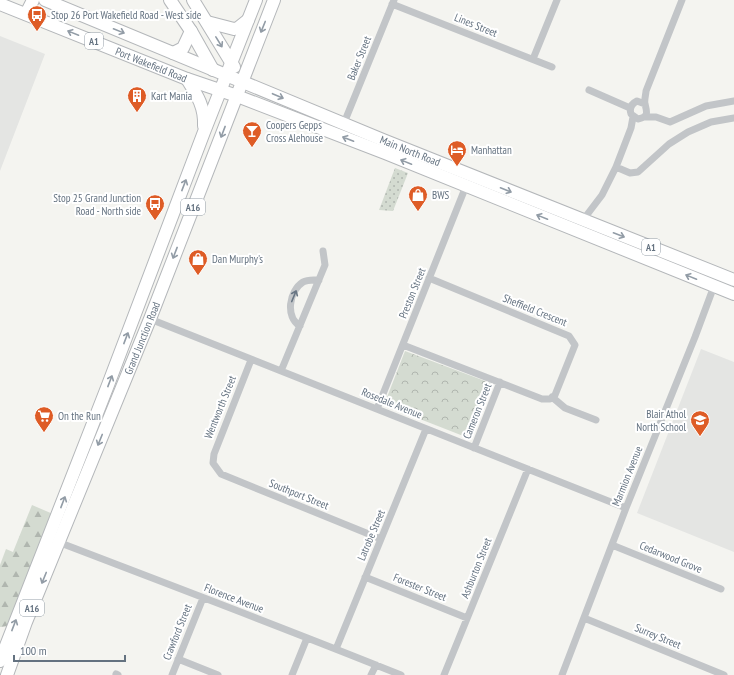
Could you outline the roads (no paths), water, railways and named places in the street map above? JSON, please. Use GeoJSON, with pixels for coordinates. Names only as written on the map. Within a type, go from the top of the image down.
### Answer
{"type":"FeatureCollection","features":[{"type":"Feature","properties":{"kind":"highway"},"geometry":{"type":"LineString","coordinates":[[26,14],[33,0]]}},
{"type":"Feature","properties":{"kind":"highway","name":"Port Wakefield Road"},"geometry":{"type":"LineString","coordinates":[[44,0],[242,81]]}},
{"type":"Feature","properties":{"kind":"highway"},"geometry":{"type":"LineString","coordinates":[[170,0],[191,31],[212,69],[220,90]]}},
{"type":"Feature","properties":{"kind":"highway"},"geometry":{"type":"LineString","coordinates":[[193,0],[232,61],[242,81]]}},
{"type":"Feature","properties":{"kind":"highway","name":"Grand Junction Road"},"geometry":{"type":"LineString","coordinates":[[7,675],[53,540],[136,313],[220,90],[256,0]]}},
{"type":"Feature","properties":{"kind":"highway","name":"Grand Junction Road"},"geometry":{"type":"LineString","coordinates":[[0,661],[150,319],[274,0]]}},
{"type":"Feature","properties":{"kind":"highway","name":"Port Wakefield Road"},"geometry":{"type":"LineString","coordinates":[[0,4],[187,79],[237,96]]}},
{"type":"Feature","properties":{"kind":"highway"},"geometry":{"type":"LineString","coordinates":[[207,22],[234,29],[248,19]]}},
{"type":"Feature","properties":{"kind":"highway"},"geometry":{"type":"LineString","coordinates":[[173,53],[183,48],[191,31]]}},
{"type":"Feature","properties":{"kind":"highway"},"geometry":{"type":"LineString","coordinates":[[187,79],[203,106],[205,118],[204,132]]}},
{"type":"Feature","properties":{"kind":"highway","name":"Main North Road"},"geometry":{"type":"LineString","coordinates":[[242,81],[344,123],[578,232],[734,294]]}},
{"type":"Feature","properties":{"kind":"highway","name":"Main North Road"},"geometry":{"type":"LineString","coordinates":[[237,96],[583,220],[734,280]]}},
{"type":"Feature","properties":{"kind":"highway"},"geometry":{"type":"LineString","coordinates":[[578,232],[583,220]]}},
{"type":"Feature","properties":{"kind":"highway"},"geometry":{"type":"LineString","coordinates":[[714,286],[719,274]]}},
{"type":"Feature","properties":{"kind":"highway"},"geometry":{"type":"LineString","coordinates":[[136,313],[150,319]]}},
{"type":"Feature","properties":{"kind":"street"},"geometry":{"type":"LineString","coordinates":[[533,59],[557,0]]}},
{"type":"Feature","properties":{"kind":"street"},"geometry":{"type":"LineString","coordinates":[[583,220],[602,195],[616,167],[631,128],[641,113],[646,91],[682,0]]}},
{"type":"Feature","properties":{"kind":"street","name":"Lines Street"},"geometry":{"type":"LineString","coordinates":[[393,2],[552,67]]}},
{"type":"Feature","properties":{"kind":"street","name":"Baker Street"},"geometry":{"type":"LineString","coordinates":[[344,123],[393,2]]}},
{"type":"Feature","properties":{"kind":"street"},"geometry":{"type":"LineString","coordinates":[[589,90],[630,108],[630,111],[670,122],[706,106],[734,101]]}},
{"type":"Feature","properties":{"kind":"street"},"geometry":{"type":"LineString","coordinates":[[630,108],[632,103],[637,101],[646,91]]}},
{"type":"Feature","properties":{"kind":"street"},"geometry":{"type":"LineString","coordinates":[[637,101],[641,113]]}},
{"type":"Feature","properties":{"kind":"street"},"geometry":{"type":"LineString","coordinates":[[616,167],[630,173],[638,172],[669,144],[688,132],[711,122],[734,118]]}},
{"type":"Feature","properties":{"kind":"street","name":"Preston Street"},"geometry":{"type":"LineString","coordinates":[[377,409],[468,180]]}},
{"type":"Feature","properties":{"kind":"street"},"geometry":{"type":"LineString","coordinates":[[282,371],[325,265],[324,251]]}},
{"type":"Feature","properties":{"kind":"street","name":"Sheffield Crescent"},"geometry":{"type":"LineString","coordinates":[[429,278],[569,336],[575,345],[555,395],[552,397]]}},
{"type":"Feature","properties":{"kind":"street"},"geometry":{"type":"LineString","coordinates":[[300,326],[294,322],[290,314],[292,298],[298,286],[302,283],[309,280],[319,280]]}},
{"type":"Feature","properties":{"kind":"street","name":"Marmion Avenue"},"geometry":{"type":"LineString","coordinates":[[562,675],[714,286]]}},
{"type":"Feature","properties":{"kind":"street","name":"Rosedale Avenue"},"geometry":{"type":"LineString","coordinates":[[150,319],[626,508]]}},
{"type":"Feature","properties":{"kind":"street"},"geometry":{"type":"LineString","coordinates":[[403,345],[542,399],[550,399],[552,397],[565,408],[596,420]]}},
{"type":"Feature","properties":{"kind":"street","name":"Wentworth Street"},"geometry":{"type":"LineString","coordinates":[[213,462],[214,454],[251,360]]}},
{"type":"Feature","properties":{"kind":"street","name":"Cameron Street"},"geometry":{"type":"LineString","coordinates":[[474,448],[500,382]]}},
{"type":"Feature","properties":{"kind":"street","name":"Latrobe Street"},"geometry":{"type":"LineString","coordinates":[[336,649],[426,429]]}},
{"type":"Feature","properties":{"kind":"street","name":"Southport Street"},"geometry":{"type":"LineString","coordinates":[[213,462],[221,474],[381,539]]}},
{"type":"Feature","properties":{"kind":"street","name":"Ashburton Street"},"geometry":{"type":"LineString","coordinates":[[444,675],[528,469]]}},
{"type":"Feature","properties":{"kind":"street","name":"Florence Avenue"},"geometry":{"type":"LineString","coordinates":[[53,540],[401,675]]}},
{"type":"Feature","properties":{"kind":"street","name":"Cedarwood Grove"},"geometry":{"type":"LineString","coordinates":[[612,545],[721,590]]}},
{"type":"Feature","properties":{"kind":"street","name":"Forester Street"},"geometry":{"type":"LineString","coordinates":[[365,577],[467,618]]}},
{"type":"Feature","properties":{"kind":"street","name":"Crawford Street"},"geometry":{"type":"LineString","coordinates":[[172,675],[203,598]]}},
{"type":"Feature","properties":{"kind":"street","name":"Surrey Street"},"geometry":{"type":"LineString","coordinates":[[584,618],[724,675]]}},
{"type":"Feature","properties":{"kind":"street"},"geometry":{"type":"LineString","coordinates":[[292,675],[307,638]]}},
{"type":"Feature","properties":{"kind":"street"},"geometry":{"type":"LineString","coordinates":[[178,659],[218,675]]}},
{"type":"Feature","properties":{"kind":"street"},"geometry":{"type":"LineString","coordinates":[[372,675],[376,665]]}},
{"type":"Feature","properties":{"kind":"place","name":"Stop 26 Port Wakefield Road - West side"},"geometry":{"type":"Point","coordinates":[37,32]}},
{"type":"Feature","properties":{"kind":"place","name":"Kart Mania"},"geometry":{"type":"Point","coordinates":[137,113]}},
{"type":"Feature","properties":{"kind":"place","name":"Coopers Gepps Cross Alehouse"},"geometry":{"type":"Point","coordinates":[252,148]}},
{"type":"Feature","properties":{"kind":"place","name":"Manhattan"},"geometry":{"type":"Point","coordinates":[457,167]}},
{"type":"Feature","properties":{"kind":"place","name":"BWS"},"geometry":{"type":"Point","coordinates":[418,212]}},
{"type":"Feature","properties":{"kind":"place","name":"Stop 25 Grand Junction Road - North side"},"geometry":{"type":"Point","coordinates":[155,221]}},
{"type":"Feature","properties":{"kind":"place","name":"Dan Murphy's"},"geometry":{"type":"Point","coordinates":[198,276]}},
{"type":"Feature","properties":{"kind":"place","name":"On the Run"},"geometry":{"type":"Point","coordinates":[44,433]}},
{"type":"Feature","properties":{"kind":"place","name":"Blair Athol North School"},"geometry":{"type":"Point","coordinates":[700,437]}}]}
